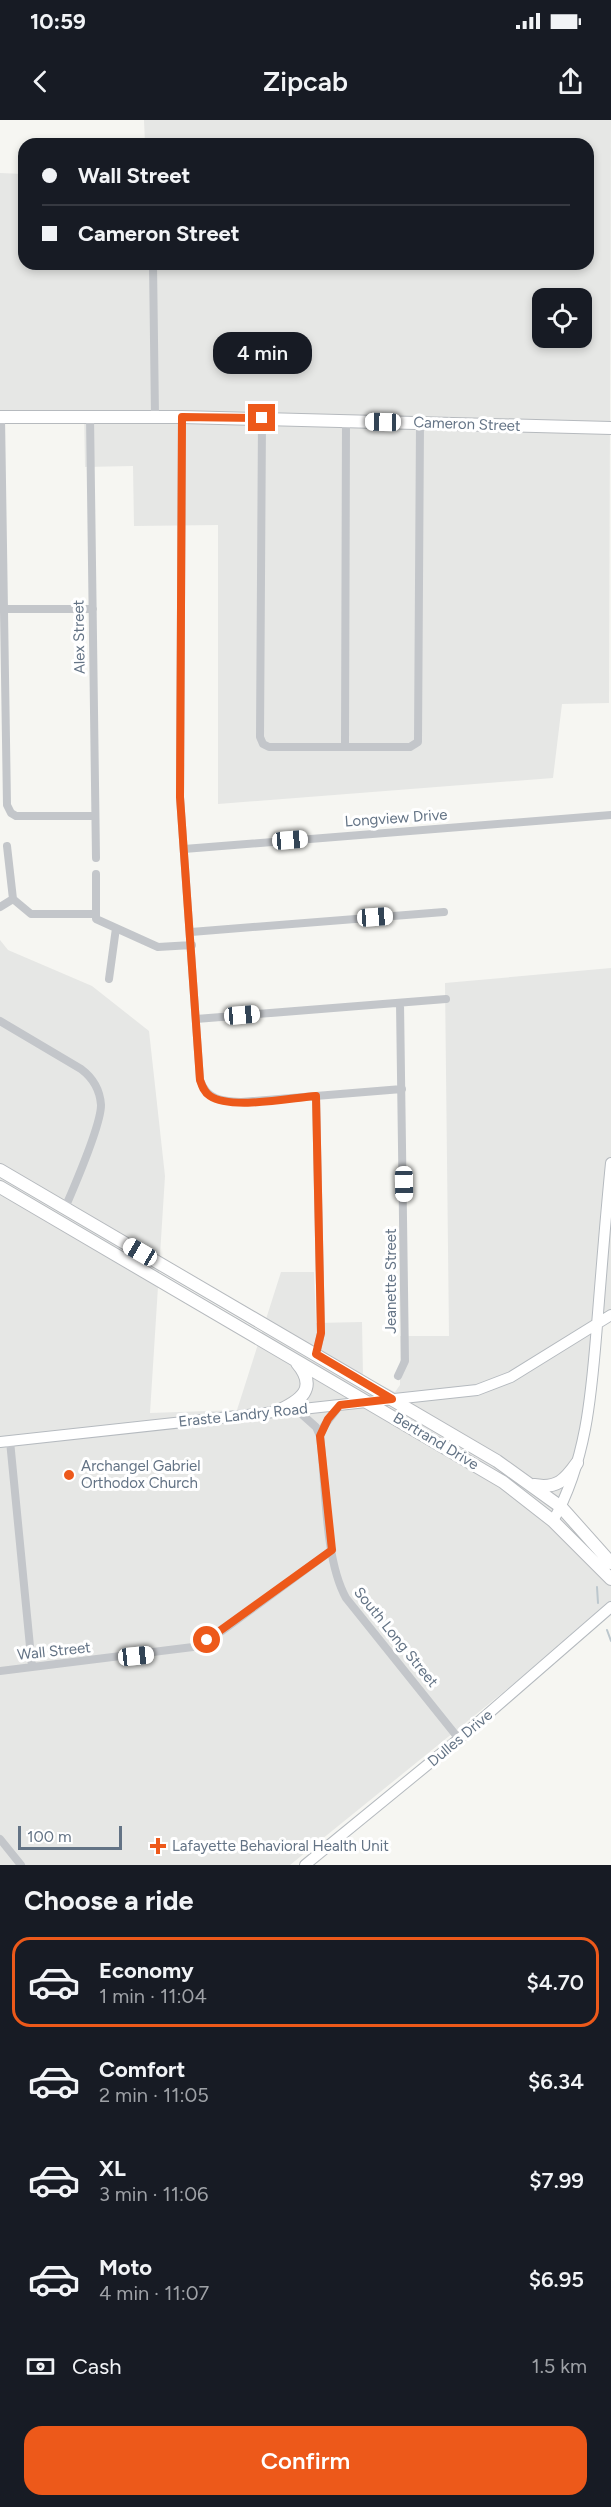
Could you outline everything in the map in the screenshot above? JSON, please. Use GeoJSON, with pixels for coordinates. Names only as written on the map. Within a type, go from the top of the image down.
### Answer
{"type":"FeatureCollection","features":[{"type":"Feature","properties":{"kind":"main road","name":"Cameron Street"},"geometry":{"type":"LineString","coordinates":[[0,417],[155,416],[611,428]]}},
{"type":"Feature","properties":{"kind":"main road","name":"Bertrand Drive"},"geometry":{"type":"LineString","coordinates":[[0,1170],[497,1461],[561,1507],[611,1563]]}},
{"type":"Feature","properties":{"kind":"main road","name":"Bertrand Drive"},"geometry":{"type":"LineString","coordinates":[[0,1187],[499,1479],[553,1521],[611,1579]]}},
{"type":"Feature","properties":{"kind":"main road"},"geometry":{"type":"LineString","coordinates":[[276,1412],[294,1404],[306,1391],[306,1376],[295,1360]]}},
{"type":"Feature","properties":{"kind":"main road"},"geometry":{"type":"LineString","coordinates":[[531,1484],[550,1486],[559,1484],[578,1463]]}},
{"type":"Feature","properties":{"kind":"street"},"geometry":{"type":"LineString","coordinates":[[153,270],[155,416]]}},
{"type":"Feature","properties":{"kind":"street","name":"Alex Street"},"geometry":{"type":"LineString","coordinates":[[90,416],[96,858]]}},
{"type":"Feature","properties":{"kind":"street"},"geometry":{"type":"LineString","coordinates":[[0,417],[7,805],[13,814],[23,816],[95,816]]}},
{"type":"Feature","properties":{"kind":"street"},"geometry":{"type":"LineString","coordinates":[[182,417],[180,797],[200,1080],[206,1093],[219,1100],[241,1102],[402,1089]]}},
{"type":"Feature","properties":{"kind":"street"},"geometry":{"type":"LineString","coordinates":[[262,418],[260,737],[263,744],[269,747],[410,747],[417,744],[419,738],[420,423]]}},
{"type":"Feature","properties":{"kind":"street"},"geometry":{"type":"LineString","coordinates":[[345,747],[346,421]]}},
{"type":"Feature","properties":{"kind":"street"},"geometry":{"type":"LineString","coordinates":[[2,609],[93,609]]}},
{"type":"Feature","properties":{"kind":"street","name":"Longview Drive"},"geometry":{"type":"LineString","coordinates":[[184,849],[611,815]]}},
{"type":"Feature","properties":{"kind":"street"},"geometry":{"type":"LineString","coordinates":[[7,846],[13,899],[31,914],[96,914]]}},
{"type":"Feature","properties":{"kind":"street"},"geometry":{"type":"LineString","coordinates":[[96,874],[96,919],[158,946],[192,945]]}},
{"type":"Feature","properties":{"kind":"street"},"geometry":{"type":"LineString","coordinates":[[0,907],[13,899]]}},
{"type":"Feature","properties":{"kind":"street"},"geometry":{"type":"LineString","coordinates":[[191,932],[444,912]]}},
{"type":"Feature","properties":{"kind":"street"},"geometry":{"type":"LineString","coordinates":[[109,979],[116,928]]}},
{"type":"Feature","properties":{"kind":"street"},"geometry":{"type":"LineString","coordinates":[[196,1019],[446,999]]}},
{"type":"Feature","properties":{"kind":"street","name":"Jeanette Street"},"geometry":{"type":"LineString","coordinates":[[398,1376],[405,1361],[400,1003]]}},
{"type":"Feature","properties":{"kind":"street"},"geometry":{"type":"LineString","coordinates":[[0,1021],[81,1069],[91,1078],[98,1091],[100,1104],[98,1122],[65,1208]]}},
{"type":"Feature","properties":{"kind":"street"},"geometry":{"type":"LineString","coordinates":[[316,1096],[321,1333],[316,1354]]}},
{"type":"Feature","properties":{"kind":"street"},"geometry":{"type":"LineString","coordinates":[[553,1521],[561,1507],[578,1463],[589,1408],[611,1163]]}},
{"type":"Feature","properties":{"kind":"street"},"geometry":{"type":"LineString","coordinates":[[150,1274],[159,1263]]}},
{"type":"Feature","properties":{"kind":"street","name":"Eraste Landry Road"},"geometry":{"type":"LineString","coordinates":[[5,1441],[468,1391],[498,1384],[611,1315]]}},
{"type":"Feature","properties":{"kind":"street"},"geometry":{"type":"LineString","coordinates":[[320,1436],[328,1419],[340,1405]]}},
{"type":"Feature","properties":{"kind":"street"},"geometry":{"type":"LineString","coordinates":[[297,1410],[316,1427],[320,1436]]}},
{"type":"Feature","properties":{"kind":"street","name":"South Long Street"},"geometry":{"type":"LineString","coordinates":[[320,1436],[332,1550],[339,1587],[459,1739]]}},
{"type":"Feature","properties":{"kind":"street"},"geometry":{"type":"LineString","coordinates":[[5,1441],[32,1667]]}},
{"type":"Feature","properties":{"kind":"street","name":"Wall Street"},"geometry":{"type":"LineString","coordinates":[[0,1671],[193,1647],[222,1631],[332,1550]]}},
{"type":"Feature","properties":{"kind":"street","name":"Dulles Drive"},"geometry":{"type":"LineString","coordinates":[[305,1865],[459,1739],[611,1607]]}},
{"type":"Feature","properties":{"kind":"street"},"geometry":{"type":"LineString","coordinates":[[0,1839],[21,1865]]}},
{"type":"Feature","properties":{"kind":"shaded area"},"geometry":{"type":"Polygon","coordinates":[[[144,120],[611,120],[609,703],[562,704],[553,778],[218,804],[218,525],[134,526],[133,466],[85,467],[84,411],[0,412],[0,173],[18,174],[18,270],[594,270],[594,138],[145,138],[144,120]]]}},
{"type":"Feature","properties":{"kind":"shaded area"},"geometry":{"type":"Polygon","coordinates":[[[0,940],[8,950],[92,986],[149,1031],[165,1176],[150,1413],[237,1410],[281,1272],[314,1272],[316,1323],[362,1322],[363,1376],[395,1392],[400,1385],[400,1336],[449,1336],[445,983],[611,968],[611,1314],[597,1324],[589,1408],[561,1507],[611,1573],[611,1605],[290,1865],[0,1865],[0,940]]]}},
{"type":"Feature","properties":{"kind":"waterway"},"geometry":{"type":"LineString","coordinates":[[597,1587],[598,1603]]}},
{"type":"Feature","properties":{"kind":"waterway"},"geometry":{"type":"LineString","coordinates":[[607,1630],[611,1641]]}},
{"type":"Feature","properties":{"kind":"place","name":"Archangel Gabriel Orthodox Church"},"geometry":{"type":"Point","coordinates":[69,1475]}},
{"type":"Feature","properties":{"kind":"place","name":"Lafayette Behavioral Health Unit"},"geometry":{"type":"Point","coordinates":[158,1846]}},
{"type":"Feature","properties":{"kind":"route"},"geometry":{"type":"LineString","coordinates":[[207,1640],[332,1550],[320,1436],[328,1419],[340,1405],[392,1399],[316,1354],[321,1333],[316,1096],[241,1102],[219,1100],[206,1093],[200,1080],[180,797],[182,417],[262,418]]}}]}
